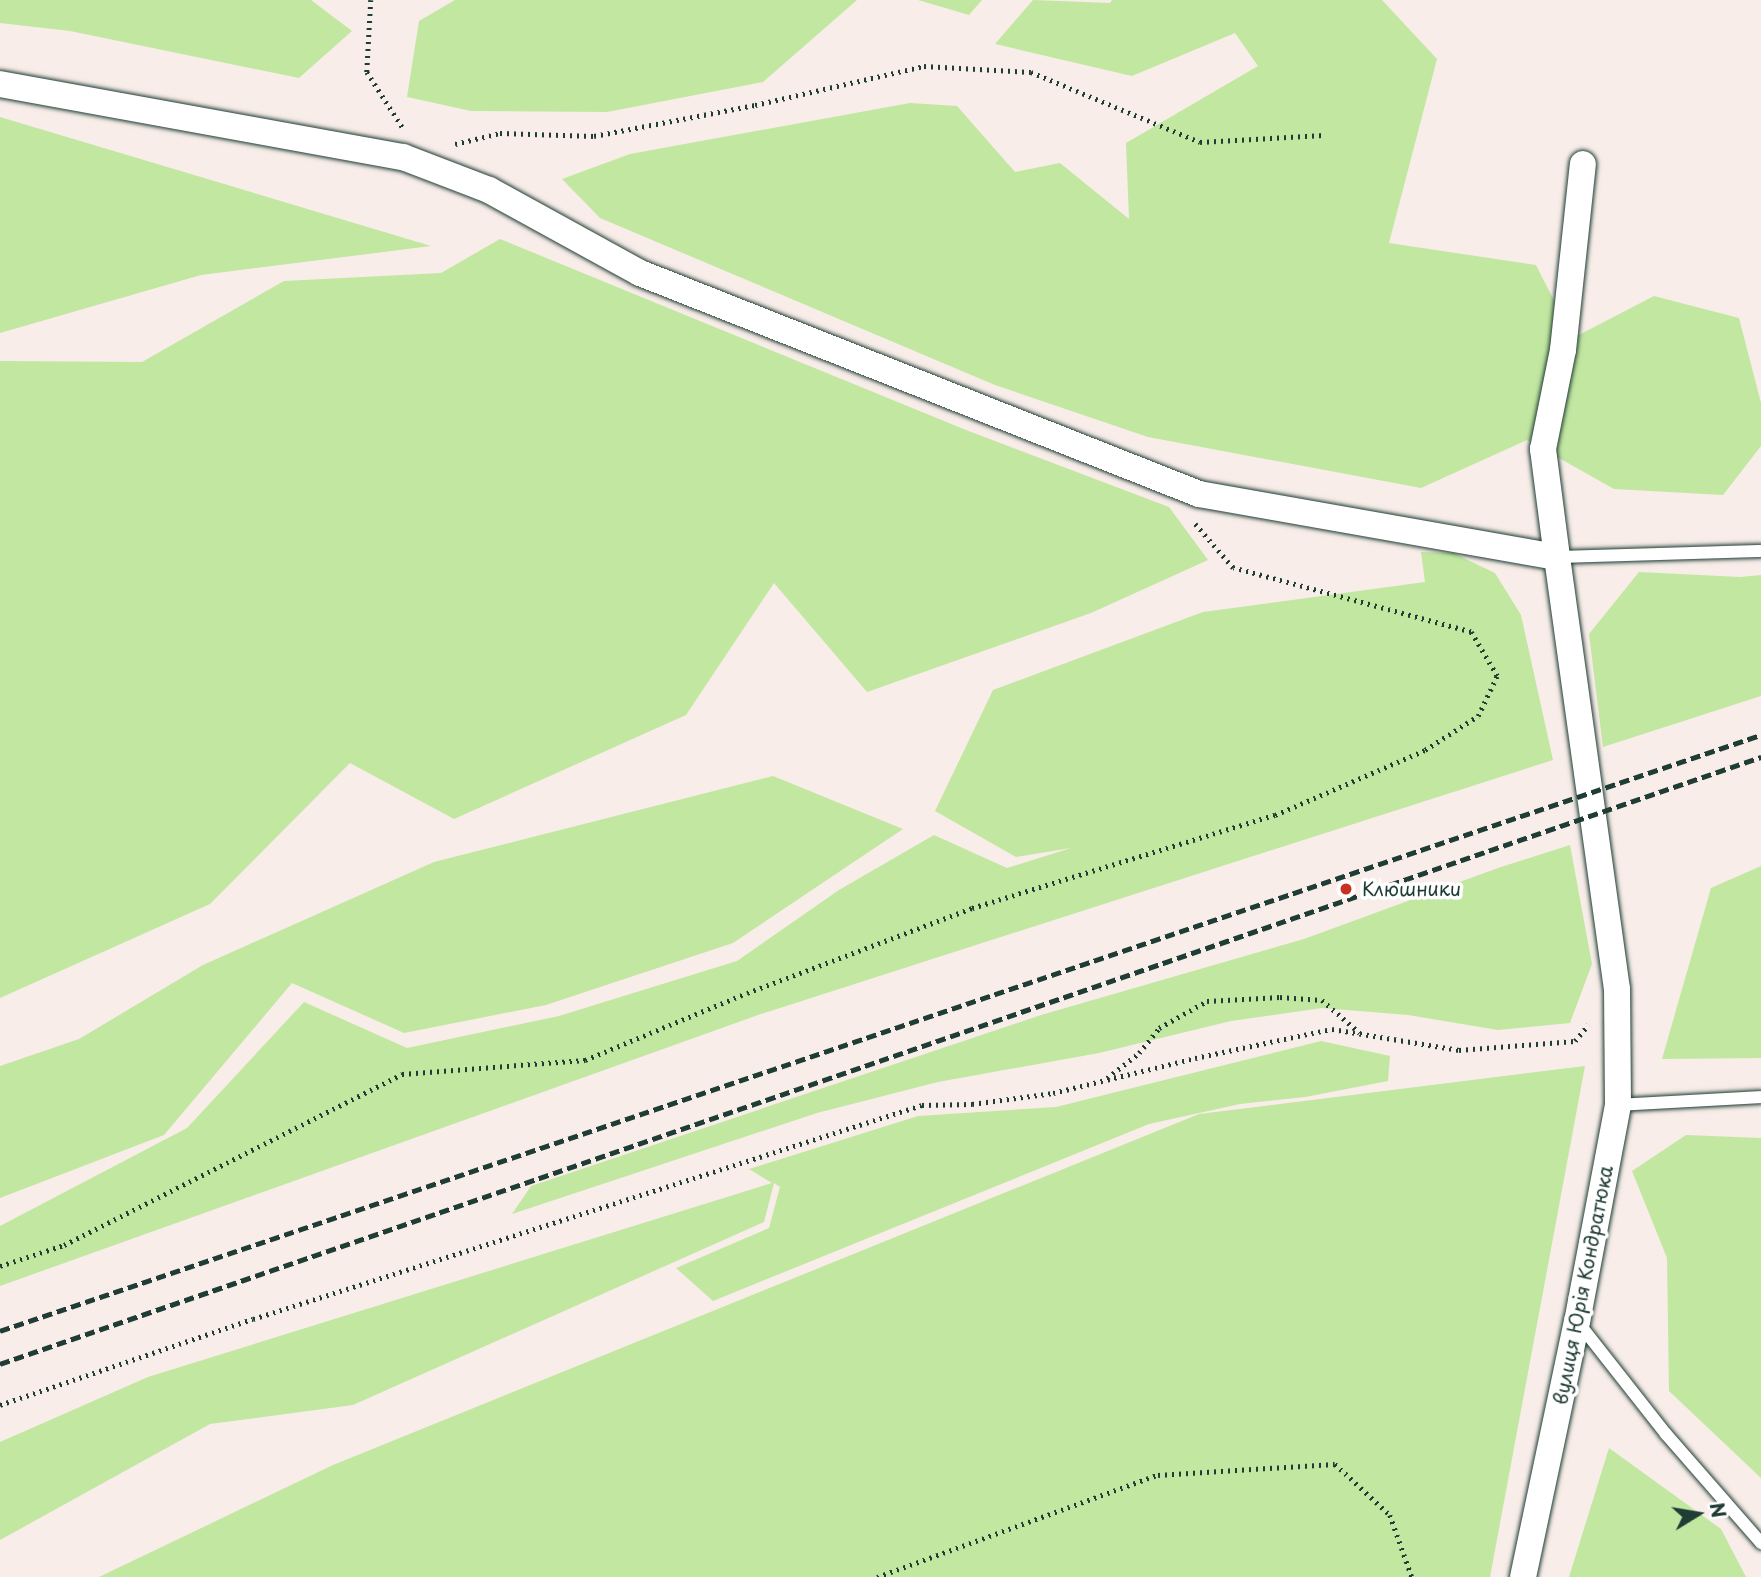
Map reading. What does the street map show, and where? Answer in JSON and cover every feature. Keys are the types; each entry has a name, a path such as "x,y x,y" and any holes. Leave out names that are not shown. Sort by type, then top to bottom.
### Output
{"street":[{"path":"0,84 403,157 489,190 640,273 1199,494 1557,557"},
{"name":"вулиця Юрія Кондратюка","path":"1523,1577 1577,1321 1618,1105 1617,989 1543,449 1563,350 1583,164"}],"lane":[{"path":"1557,557 1761,551"},
{"path":"1618,1105 1761,1097"},
{"path":"1577,1321 1666,1434 1761,1543"}],"path":[{"path":"371,0 367,72 403,125 403,157"},
{"path":"452,145 500,133 594,136 755,104 923,66 1031,72 1200,142 1324,135"},
{"path":"0,1266 64,1245 402,1074 585,1060 747,993 972,908 1275,815 1425,750 1478,716 1497,676 1471,632 1233,568 1189,517"},
{"path":"0,1405 253,1319 922,1105 972,1104 1053,1093 1332,1029 1459,1050 1575,1041 1617,989"},
{"path":"1104,1080 1139,1053 1159,1028 1207,1002 1280,997 1322,1000 1360,1033"},
{"path":"877,1577 1158,1475 1335,1464 1390,1515 1412,1577"}],"green space":[{"path":"0,0 311,0 352,31 299,78 70,31 0,23"},
{"path":"455,0 857,0 763,82 607,112 471,111 407,97 419,21"},
{"path":"918,0 982,0 969,15"},
{"path":"1033,0 1110,3 1112,0 1382,0 1437,59 1389,243 1536,265 1573,338 1654,296 1739,318 1761,403 1761,446 1723,495 1614,489 1527,440 1421,488 1148,437 995,385 600,218 562,179 630,154 910,103 957,106 1015,172 1060,163 1129,219 1126,143 1258,66 1235,33 1132,76 995,44"},
{"path":"0,117 431,246 201,275 0,333"},
{"path":"500,239 966,430 1169,507 1208,560 1091,613 867,692 774,583 686,715 454,819 350,763 210,904 0,998 0,361 142,362 284,281 441,273"},
{"path":"1421,552 1453,553 1495,573 1521,615 1553,760 761,1014 0,1286 0,1226 187,1128 304,1002 407,1048 559,1016 737,961 839,890 934,835 1007,868 1071,848 1016,857 935,811 993,690 1203,612 1425,582"},
{"path":"1639,572 1740,577 1761,575 1761,696 1603,747 1589,634"},
{"path":"773,776 903,829 733,943 546,1005 404,1033 292,983 164,1135 0,1198 0,1066 79,1039 203,965 434,862"},
{"path":"1570,845 1592,964 1570,1023 1498,1030 1408,1015 1322,1008 1231,1021 1099,1053 938,1082 817,1113 512,1214 531,1186 1041,1015 1304,939 1498,868"},
{"path":"1761,866 1761,1058 1662,1059 1711,888"},
{"path":"1321,1041 1390,1056 1388,1081 1305,1097 1240,1104 1149,1124 713,1301 676,1268 769,1228 780,1187 774,1183 764,1222 353,1405 210,1424 0,1540 0,1442 148,1377 772,1183 749,1169 918,1116 1056,1107"},
{"path":"1585,1066 1490,1577 99,1577 333,1465 1199,1114"},
{"path":"1686,1135 1761,1138 1761,1478 1669,1391 1667,1258 1632,1171"},
{"path":"1609,1448 1721,1529 1746,1577 1569,1577"}],"railway":[{"path":"0,1331 1761,735"},
{"path":"0,1364 1761,757"}],"place":[{"name":"Клюшники","path":"1346,889"}]}
